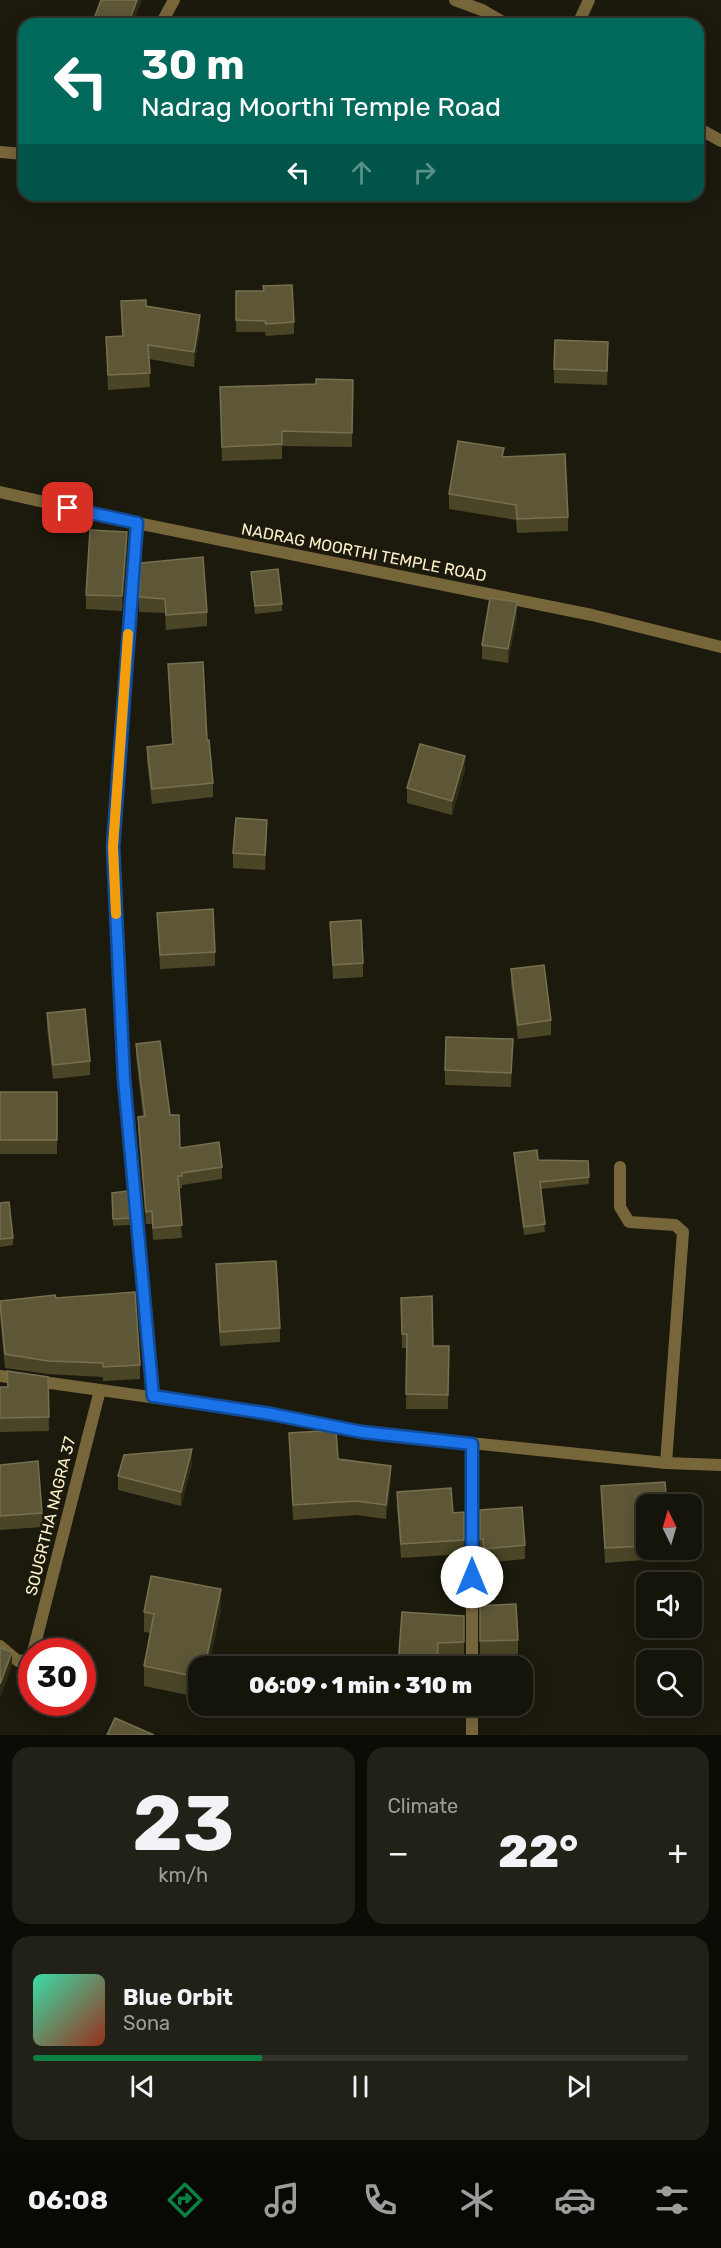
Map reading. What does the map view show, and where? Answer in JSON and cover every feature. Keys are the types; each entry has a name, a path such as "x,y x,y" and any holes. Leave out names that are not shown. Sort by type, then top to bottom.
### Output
{"street":[{"path":"164,18 174,0"},
{"path":"455,0 496,18"},
{"path":"581,18 589,0"},
{"path":"704,131 721,141"},
{"path":"0,152 18,154"},
{"name":"NADRAG MOORTHI TEMPLE ROAD","path":"0,492 137,523 592,615 721,647"},
{"path":"137,523 113,847 124,1079 153,1396"},
{"path":"620,1167 620,1207 629,1222 675,1225 682,1232 666,1463"},
{"path":"0,1376 271,1414 362,1432 666,1463 721,1465"},
{"name":"SOUGRTHA NAGRA 37","path":"36,1638 100,1390"},
{"path":"472,1444 472,1656"},
{"name":"SOUGRTHA NAGRA 37","path":"0,1646 18,1660"},
{"path":"472,1716 472,1735"}],"building":[{"path":"101,0 137,0 130,18 94,18"},
{"path":"292,285 294,322 266,324 265,321 236,320 236,291 264,291 263,286"},
{"path":"146,300 146,306 200,315 194,352 148,345 150,373 108,375 106,337 123,336 121,301"},
{"path":"555,340 608,342 607,371 554,369"},
{"path":"316,379 353,380 352,433 282,431 282,444 222,447 220,387 316,384"},
{"path":"458,441 504,448 502,457 565,454 568,517 517,519 516,505 449,494"},
{"path":"90,530 127,532 122,596 86,595"},
{"path":"203,557 207,612 166,615 165,599 139,597 141,563"},
{"path":"278,569 282,604 255,606 251,572"},
{"path":"490,598 517,602 508,649 482,645"},
{"path":"203,662 207,740 209,740 213,783 152,789 147,747 173,744 168,664"},
{"path":"420,744 465,756 452,801 407,788"},
{"path":"236,818 267,820 265,855 233,853"},
{"path":"213,909 215,952 160,955 157,913"},
{"path":"361,920 363,963 333,965 330,922"},
{"path":"544,965 551,1020 518,1025 511,969"},
{"path":"85,1009 90,1061 53,1065 47,1013"},
{"path":"446,1037 513,1039 511,1073 445,1070"},
{"path":"160,1041 170,1115 179,1115 180,1148 219,1142 222,1167 182,1173 182,1176 178,1176 182,1225 153,1228 152,1211 146,1212 138,1117 145,1116 136,1044"},
{"path":"0,1092 57,1092 57,1140 0,1140"},
{"path":"537,1150 538,1160 588,1161 589,1177 540,1182 545,1224 524,1227 514,1153"},
{"path":"127,1191 130,1218 113,1219 112,1193"},
{"path":"9,1202 13,1238 0,1239 0,1203"},
{"path":"276,1261 280,1328 220,1332 216,1264"},
{"path":"135,1292 140,1365 103,1367 103,1363 48,1361 5,1354 0,1301 55,1295 56,1298"},
{"path":"432,1296 433,1346 449,1346 448,1395 406,1394 407,1334 402,1334 401,1298"},
{"path":"7,1371 48,1377 49,1417 0,1418 0,1387 8,1387"},
{"path":"336,1430 338,1459 391,1466 386,1505 356,1501 293,1505 289,1433"},
{"path":"192,1449 181,1492 118,1476 124,1455"},
{"path":"38,1461 42,1513 0,1516 0,1465"},
{"path":"665,1482 666,1494 636,1494 636,1546 605,1548 601,1486"},
{"path":"451,1488 453,1513 464,1512 464,1540 401,1544 397,1492"},
{"path":"522,1507 525,1545 484,1549 483,1539 480,1539 480,1510"},
{"path":"151,1576 221,1589 207,1656 188,1656 188,1675 144,1666 154,1614 144,1612"},
{"path":"516,1604 518,1640 480,1641 480,1606"},
{"path":"402,1612 464,1616 464,1642 438,1643 437,1656 399,1656"},
{"path":"0,1648 12,1652 0,1684"},
{"path":"115,1718 154,1735 107,1735"}],"slow traffic":[{"path":"116,914 113,847 128,634"}],"route":[{"path":"68,508 137,523 113,847 124,1079 153,1396 271,1414 362,1432 472,1444 472,1577"}]}
